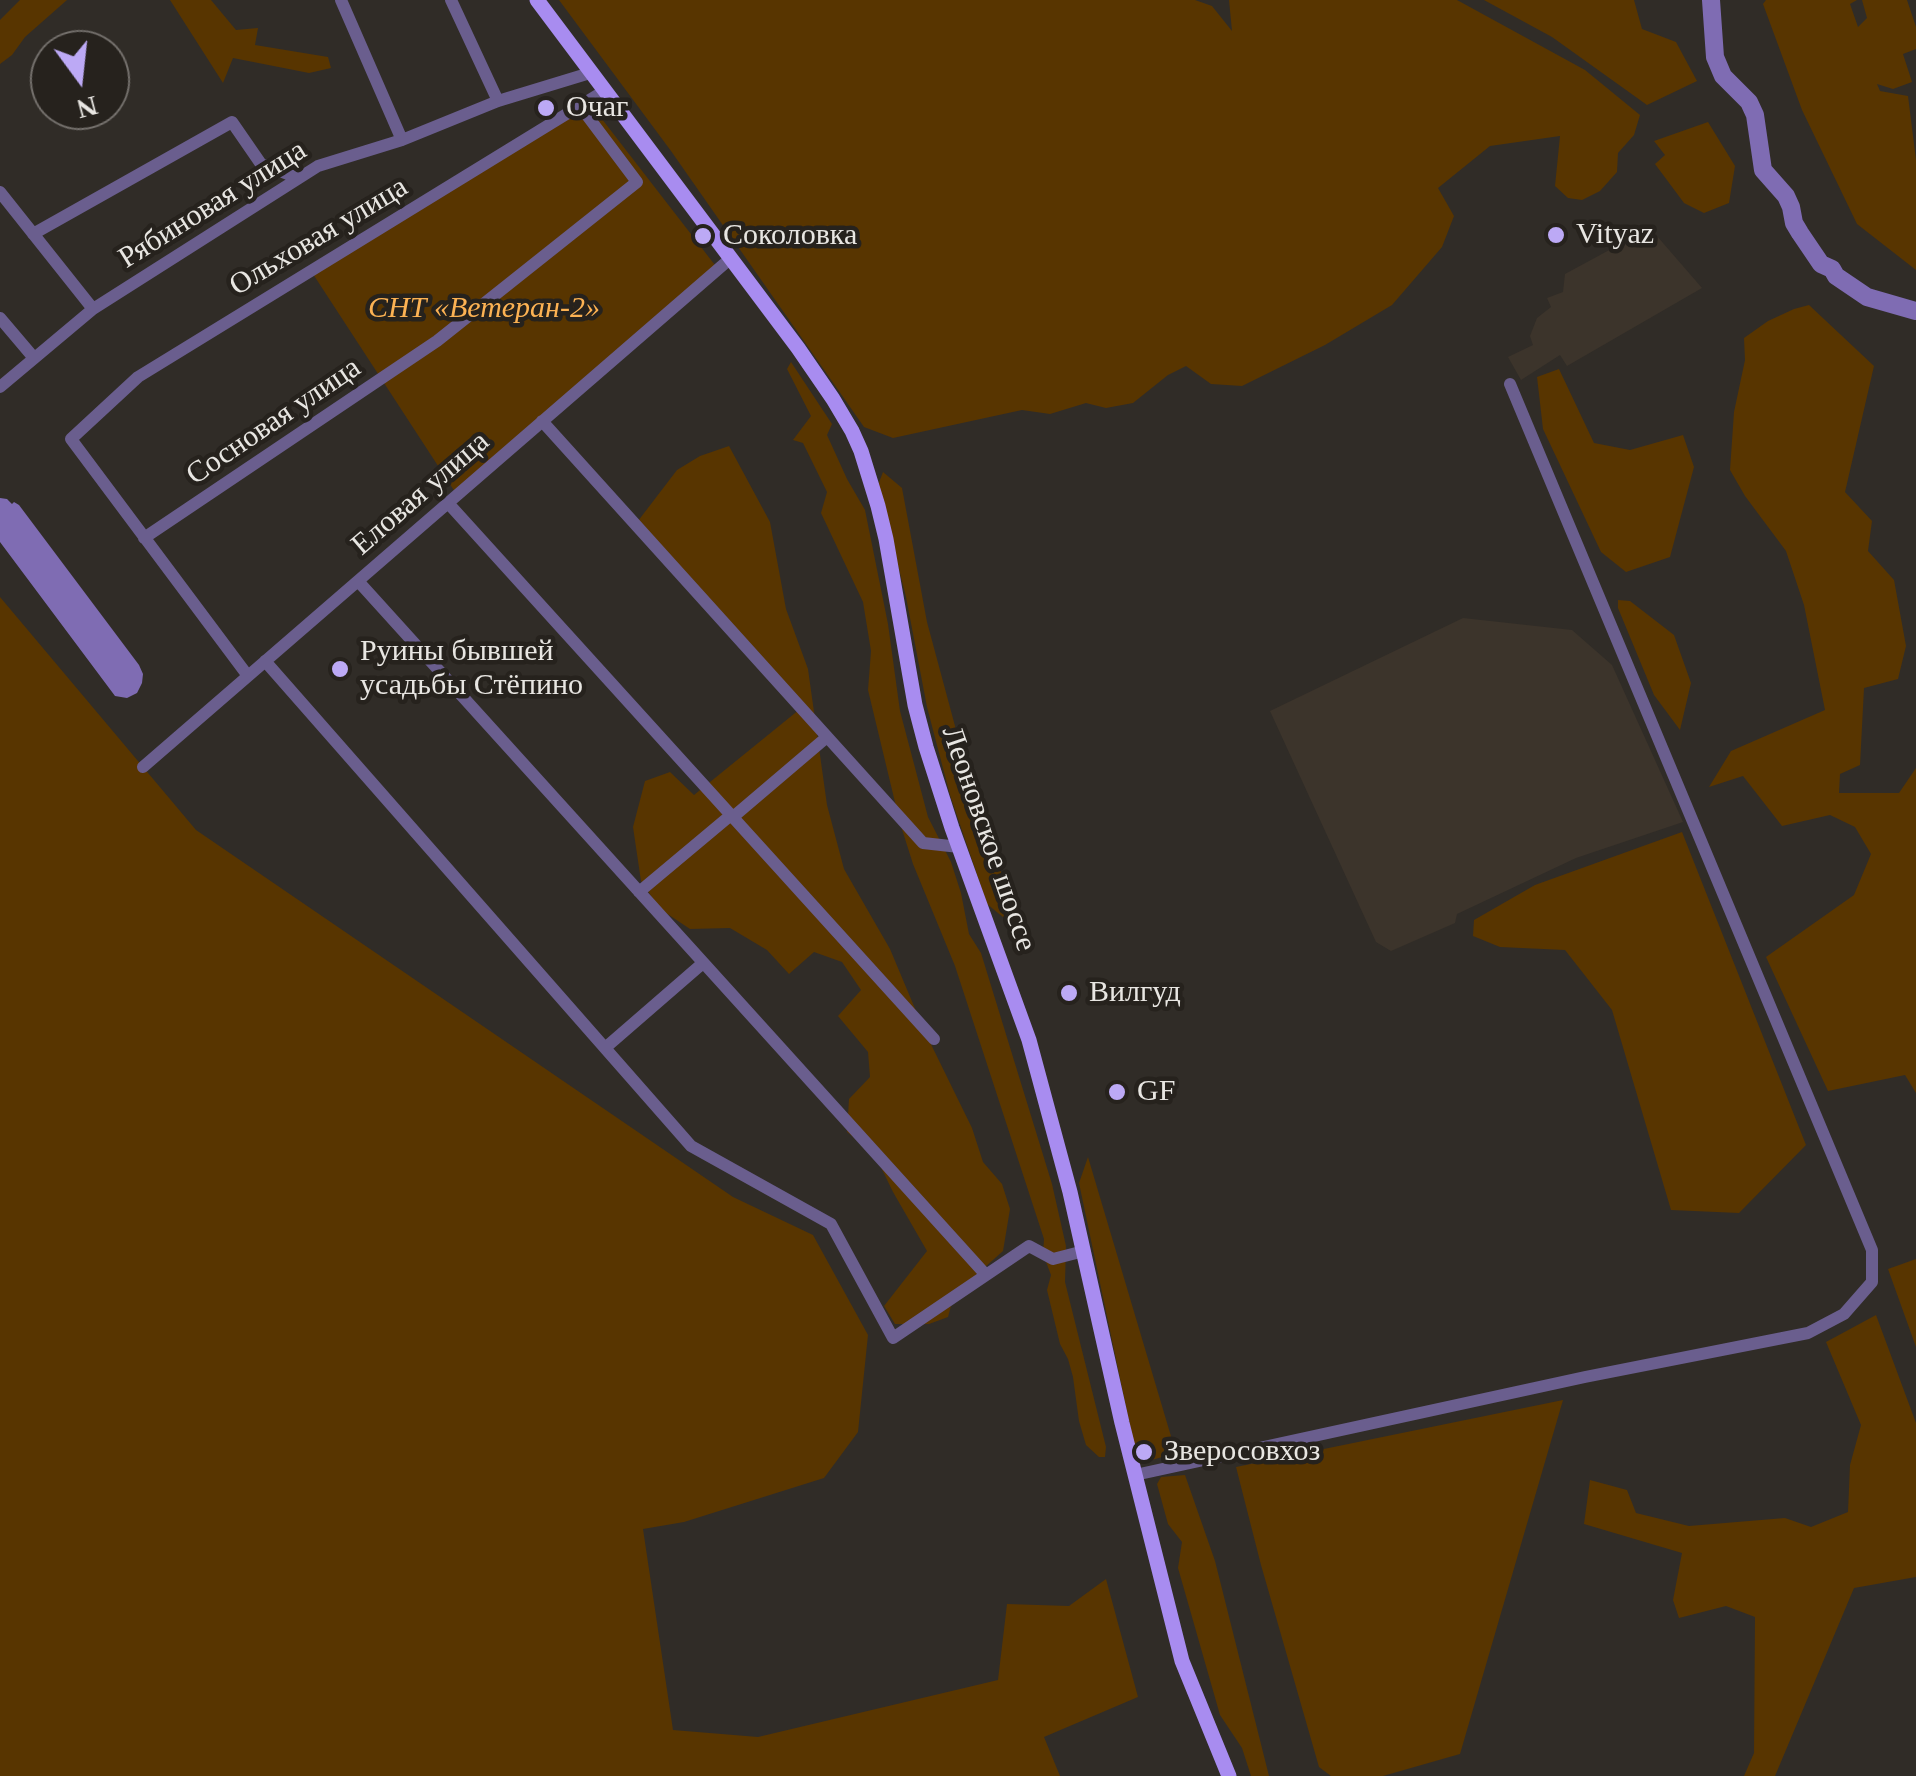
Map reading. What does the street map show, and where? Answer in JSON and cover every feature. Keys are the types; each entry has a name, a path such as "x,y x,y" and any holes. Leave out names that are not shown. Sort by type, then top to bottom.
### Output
{"main road":[{"name":"Леоновское шоссе","path":"537,0 833,399 861,451 886,539 914,705 959,847 1029,1040 1182,1661 1229,1776"}],"street":[{"path":"340,0 402,140"},
{"path":"451,0 498,100"},
{"name":"Рябиновая улица","path":"0,387 93,308 318,166 402,140 498,100 590,73"},
{"name":"Ольховая улица","path":"144,538 71,439 138,377 604,92"},
{"name":"Сосновая улица","path":"144,538 437,342 637,182 580,106"},
{"path":"33,234 232,122 261,164 298,178"},
{"path":"0,192 93,308"},
{"name":"Еловая улица","path":"144,767 731,258"},
{"path":"0,318 34,358"},
{"path":"1135,1475 1808,1333 1844,1314 1872,1282 1872,1250 1510,384"},
{"path":"542,421 923,843 959,847"},
{"path":"448,503 934,1039"},
{"path":"144,538 248,676"},
{"path":"358,581 986,1276"},
{"path":"266,661 691,1146 830,1224 893,1338 1030,1246 1052,1258 1084,1251"},
{"path":"639,892 827,737"},
{"path":"605,1048 703,964"}],"shaded area":[{"path":"1650,228 1702,288 1567,366 1560,355 1521,380 1508,357 1533,345 1530,336 1537,318 1551,307 1547,298 1563,292 1565,274"},
{"path":"0,498 19,505 139,665 143,674 137,693 127,698 115,696 0,542"},
{"path":"1463,618 1572,630 1612,665 1683,822 1576,858 1457,914 1455,923 1391,951 1376,942 1270,711"}],"green space":[{"path":"20,0 67,0 30,30 12,55 0,64 0,20"},
{"path":"170,0 211,0 236,30 258,28 255,45 328,57 331,68 309,73 233,58 223,83"},
{"path":"559,0 1195,0 1212,6 1232,31 1229,0 1457,0 1585,70 1640,115 1634,135 1618,153 1617,172 1600,191 1582,200 1568,198 1555,186 1560,136 1490,146 1438,188 1454,216 1442,247 1392,305 1325,345 1242,386 1211,384 1186,366 1133,403 1106,408 1086,403 1050,414 1022,410 893,438 864,427 671,151"},
{"path":"1484,0 1634,0 1642,29 1676,42 1697,81 1647,105 1552,37"},
{"path":"1766,0 1857,0 1850,4 1858,27 1867,18 1862,0 1907,0 1916,27 1916,49 1903,54 1912,82 1893,89 1877,84 1880,91 1908,96 1916,160 1916,270 1857,224 1802,110 1763,4"},
{"name":"СНТ «Ветеран-2»","path":"588,101 718,269 457,495 311,271"},
{"path":"1708,122 1735,166 1729,203 1704,213 1684,203 1655,164 1665,155 1654,141"},
{"path":"1809,305 1874,366 1845,492 1872,521 1868,551 1894,580 1906,646 1898,679 1864,688 1860,765 1840,774 1839,793 1899,793 1916,768 1916,1093 1905,1075 1828,1091 1766,957 1854,895 1871,854 1855,827 1830,815 1782,826 1743,776 1709,787 1731,751 1825,710 1804,605 1786,551 1730,470 1734,412 1745,360 1744,338 1768,321"},
{"path":"791,362 832,424 827,435 865,510 888,624 900,711 928,817 951,862 969,934 981,953 1052,1184 1066,1246 1065,1282 1106,1447 1105,1457 1099,1457 1086,1445 1073,1377 1060,1344 1047,1290 1051,1275 1043,1254 1044,1239 955,966 900,823 868,690 871,651 863,602 821,513 827,492 803,443 793,440 811,416 787,369"},
{"path":"1559,369 1594,443 1630,450 1683,435 1694,467 1670,557 1626,572 1601,552 1543,429 1537,377"},
{"path":"729,446 770,522 786,609 808,669 827,805 844,869 890,949 972,1128 983,1162 1002,1184 1010,1209 1003,1251 954,1295 948,1317 929,1324 895,1324 884,1306 927,1251 874,1153 847,1132 849,1099 870,1077 868,1052 838,1016 861,990 842,962 814,952 789,974 767,950 730,928 690,929 660,909 641,881 633,827 645,781 670,772 694,795 800,709 638,521 677,470 700,456"},
{"path":"883,472 902,488 927,622 979,815 1016,920 1009,922 987,904 950,795 878,485"},
{"path":"0,597 196,830 733,1197 813,1235 868,1335 858,1432 824,1478 684,1522 643,1529 673,1730 758,1737 998,1680 1007,1604 1069,1606 1106,1579 1138,1697 1044,1737 1060,1776 0,1776"},
{"path":"1618,600 1630,601 1674,635 1691,683 1680,730 1654,695"},
{"path":"1682,832 1806,1145 1739,1213 1671,1210 1612,1010 1565,950 1500,947 1473,936 1474,920 1535,885"},
{"path":"1088,1157 1176,1453 1138,1464 1079,1183"},
{"path":"1916,1259 1916,1347 1888,1269"},
{"path":"1876,1315 1916,1423 1916,1577 1854,1588 1775,1776 1744,1776 1754,1753 1755,1617 1726,1606 1679,1618 1673,1600 1682,1553 1584,1524 1590,1480 1627,1490 1636,1513 1689,1526 1785,1518 1811,1527 1848,1512 1850,1465 1861,1425 1826,1342"},
{"path":"1563,1400 1460,1754 1383,1776 1331,1776 1319,1767 1236,1467"},
{"path":"1185,1475 1215,1561 1269,1776 1251,1776 1242,1748 1220,1715 1178,1568 1182,1542 1168,1524 1157,1484 1161,1477"}],"waterway":[{"path":"1711,0 1715,57 1723,76 1749,102 1755,115 1763,170 1786,196 1800,233 1821,264 1867,297 1916,311"}],"place":[{"name":"Очаг","path":"546,108"},
{"name":"Vityaz","path":"1556,235"},
{"name":"Соколовка","path":"703,236"},
{"name":"Руины бывшей усадьбы Стёпино","path":"340,669"},
{"name":"Вилгуд","path":"1069,993"},
{"name":"GF","path":"1117,1092"},
{"name":"Зверосовхоз","path":"1144,1452"}]}
